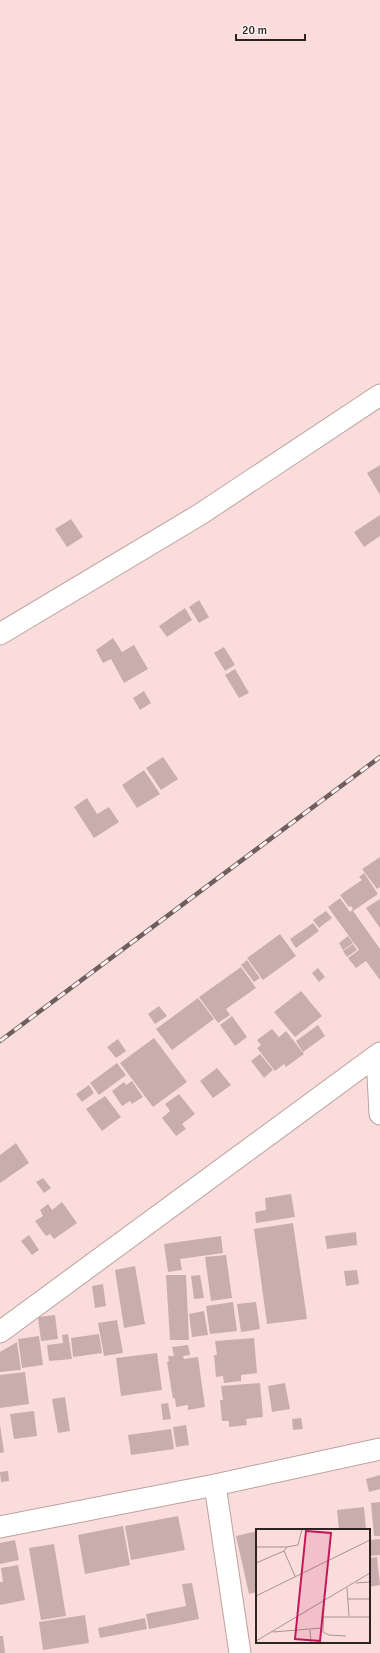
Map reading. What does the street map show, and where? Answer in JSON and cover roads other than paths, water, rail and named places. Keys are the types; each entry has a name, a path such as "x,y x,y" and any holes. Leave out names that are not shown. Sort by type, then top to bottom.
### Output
{"street":[{"path":"0,634 199,515 380,395"},
{"path":"378,1055 380,1114"},
{"path":"0,1332 378,1055"},
{"path":"0,1527 215,1485 380,1449"},
{"path":"215,1485 240,1653"}],"railway":[{"path":"0,1041 380,757"}]}
